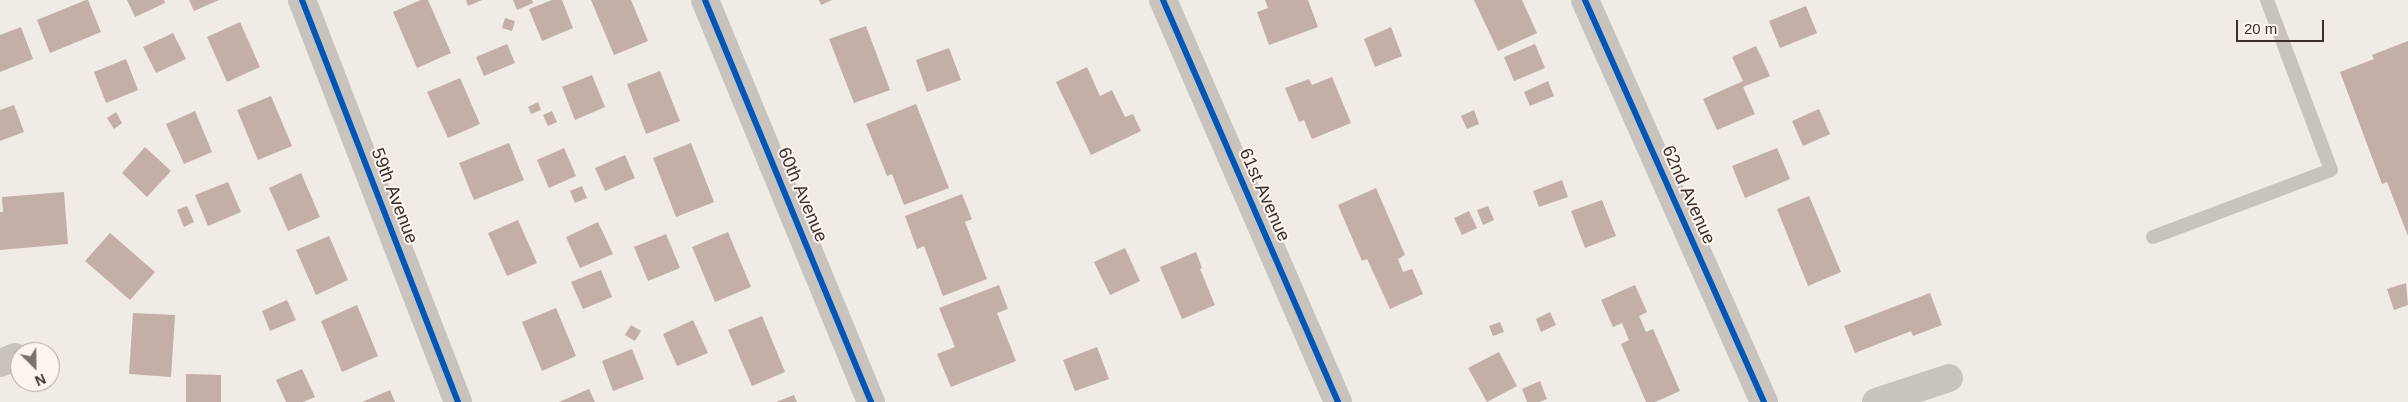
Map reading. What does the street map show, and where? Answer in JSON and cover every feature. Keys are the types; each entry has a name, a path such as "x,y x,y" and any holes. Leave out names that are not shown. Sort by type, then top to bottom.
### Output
{"street":[{"name":"59th Avenue","path":"302,0 458,402"},
{"name":"60th Avenue","path":"705,0 871,402"},
{"name":"61st Avenue","path":"1163,0 1338,402"},
{"name":"62nd Avenue","path":"1585,0 1764,402"},
{"path":"1876,402 1948,378"}],"lane":[{"path":"2153,237 2331,170 2267,0"}],"building":[{"path":"88,0 101,32 50,53 37,20"},
{"path":"127,0 164,0 165,3 135,17"},
{"path":"189,0 219,0 194,11"},
{"path":"421,0 428,0 451,53 417,68 393,12"},
{"path":"466,0 482,0 468,6"},
{"path":"513,0 532,0 533,3 517,10"},
{"path":"552,0 562,0 573,28 542,41 529,9"},
{"path":"591,0 631,0 648,41 614,55"},
{"path":"819,0 832,0 821,5"},
{"path":"1265,0 1308,0 1318,27 1269,45 1257,12 1268,8"},
{"path":"1474,0 1522,0 1537,33 1498,51"},
{"path":"1806,6 1817,33 1780,48 1769,21"},
{"path":"505,18 515,21 512,31 502,28"},
{"path":"240,22 260,67 227,82 207,37"},
{"path":"866,26 890,90 854,103 829,39"},
{"path":"21,27 33,59 0,72 0,35"},
{"path":"1391,27 1402,56 1375,67 1364,39"},
{"path":"173,33 186,59 156,73 143,47"},
{"path":"2408,41 2408,236 2387,182 2382,184 2340,72 2374,59 2372,55"},
{"path":"507,44 515,63 484,76 476,57"},
{"path":"1535,44 1545,68 1514,81 1504,57"},
{"path":"1756,46 1770,76 1743,87 1755,114 1717,130 1703,99 1743,81 1732,57"},
{"path":"949,48 961,80 927,92 916,60"},
{"path":"126,59 138,90 106,103 94,72"},
{"path":"1087,67 1100,96 1112,90 1125,117 1133,114 1141,131 1091,155 1056,82"},
{"path":"660,71 680,121 646,134 627,84"},
{"path":"592,75 605,107 575,120 562,87"},
{"path":"1332,77 1351,123 1312,139 1304,120 1299,122 1285,88 1309,79 1312,85"},
{"path":"460,78 480,124 448,138 427,92"},
{"path":"1548,81 1554,96 1530,106 1524,92"},
{"path":"271,96 292,146 258,160 237,110"},
{"path":"538,102 541,110 531,114 528,107"},
{"path":"916,104 949,188 904,205 892,174 887,176 866,124"},
{"path":"14,105 24,132 0,141 0,110"},
{"path":"1819,109 1830,134 1803,146 1792,121"},
{"path":"1474,110 1479,124 1467,129 1461,116"},
{"path":"195,111 212,152 184,164 166,124"},
{"path":"552,111 557,122 548,126 543,115"},
{"path":"116,112 122,123 114,129 107,118"},
{"path":"509,143 524,180 474,200 459,163"},
{"path":"691,143 714,202 676,217 653,158"},
{"path":"145,147 171,171 147,197 122,173"},
{"path":"564,148 576,176 549,188 537,160"},
{"path":"1777,148 1790,179 1745,198 1732,166"},
{"path":"625,155 635,178 605,191 595,168"},
{"path":"301,173 320,217 288,231 269,188"},
{"path":"1562,180 1568,197 1539,207 1533,191"},
{"path":"228,182 241,212 208,226 195,195"},
{"path":"582,186 587,198 575,203 570,191"},
{"path":"1376,188 1405,255 1398,259 1403,272 1412,269 1423,294 1390,309 1367,259 1362,261 1338,205"},
{"path":"64,192 68,244 0,250 0,212 3,212 2,197"},
{"path":"962,194 972,219 965,222 987,279 943,296 924,246 917,249 905,216"},
{"path":"1809,196 1841,272 1808,286 1777,209"},
{"path":"1602,200 1616,236 1585,248 1571,211"},
{"path":"187,206 194,222 184,227 177,210"},
{"path":"1488,206 1494,220 1483,225 1477,210"},
{"path":"1469,211 1477,228 1462,235 1454,218"},
{"path":"518,220 537,263 507,276 488,233"},
{"path":"598,222 613,254 580,268 566,237"},
{"path":"728,232 751,287 715,302 692,247"},
{"path":"110,233 155,272 130,300 85,261"},
{"path":"666,234 680,268 648,281 634,247"},
{"path":"329,236 348,280 316,295 296,250"},
{"path":"1125,248 1140,281 1110,295 1094,262"},
{"path":"1196,252 1202,268 1200,269 1215,305 1182,319 1160,267"},
{"path":"601,270 612,297 583,309 571,282"},
{"path":"2406,283 2408,305 2394,310 2387,289"},
{"path":"999,285 1008,309 997,313 1016,361 951,387 937,354 955,347 939,308"},
{"path":"1635,285 1647,312 1639,316 1646,332 1653,329 1680,391 1655,402 1646,402 1621,344 1629,340 1622,323 1613,327 1601,300"},
{"path":"1930,293 1942,325 1913,336 1911,331 1855,353 1844,326"},
{"path":"287,300 296,320 270,331 262,311"},
{"path":"357,305 378,356 342,372 321,321"},
{"path":"556,308 576,356 542,371 522,322"},
{"path":"1550,312 1556,325 1541,332 1536,319"},
{"path":"133,313 175,315 171,377 129,374"},
{"path":"762,316 785,372 752,386 728,330"},
{"path":"693,320 708,353 677,366 663,334"},
{"path":"1500,322 1504,332 1493,336 1489,326"},
{"path":"631,325 641,331 635,341 625,335"},
{"path":"1097,347 1109,379 1075,391 1063,360"},
{"path":"632,349 644,379 613,391 602,361"},
{"path":"1499,352 1517,386 1487,402 1468,368"},
{"path":"302,369 315,397 303,402 286,402 276,380"},
{"path":"186,374 221,375 221,402 186,402"},
{"path":"1540,381 1547,399 1539,402 1527,402 1522,389"},
{"path":"589,389 595,402 559,402"},
{"path":"390,390 395,402 362,402"},
{"path":"794,395 797,402 776,402"}],"cycle path":[{"path":"302,0 458,402"},
{"path":"705,0 871,402"},
{"path":"1163,0 1338,402"},
{"path":"1585,0 1764,402"}]}
